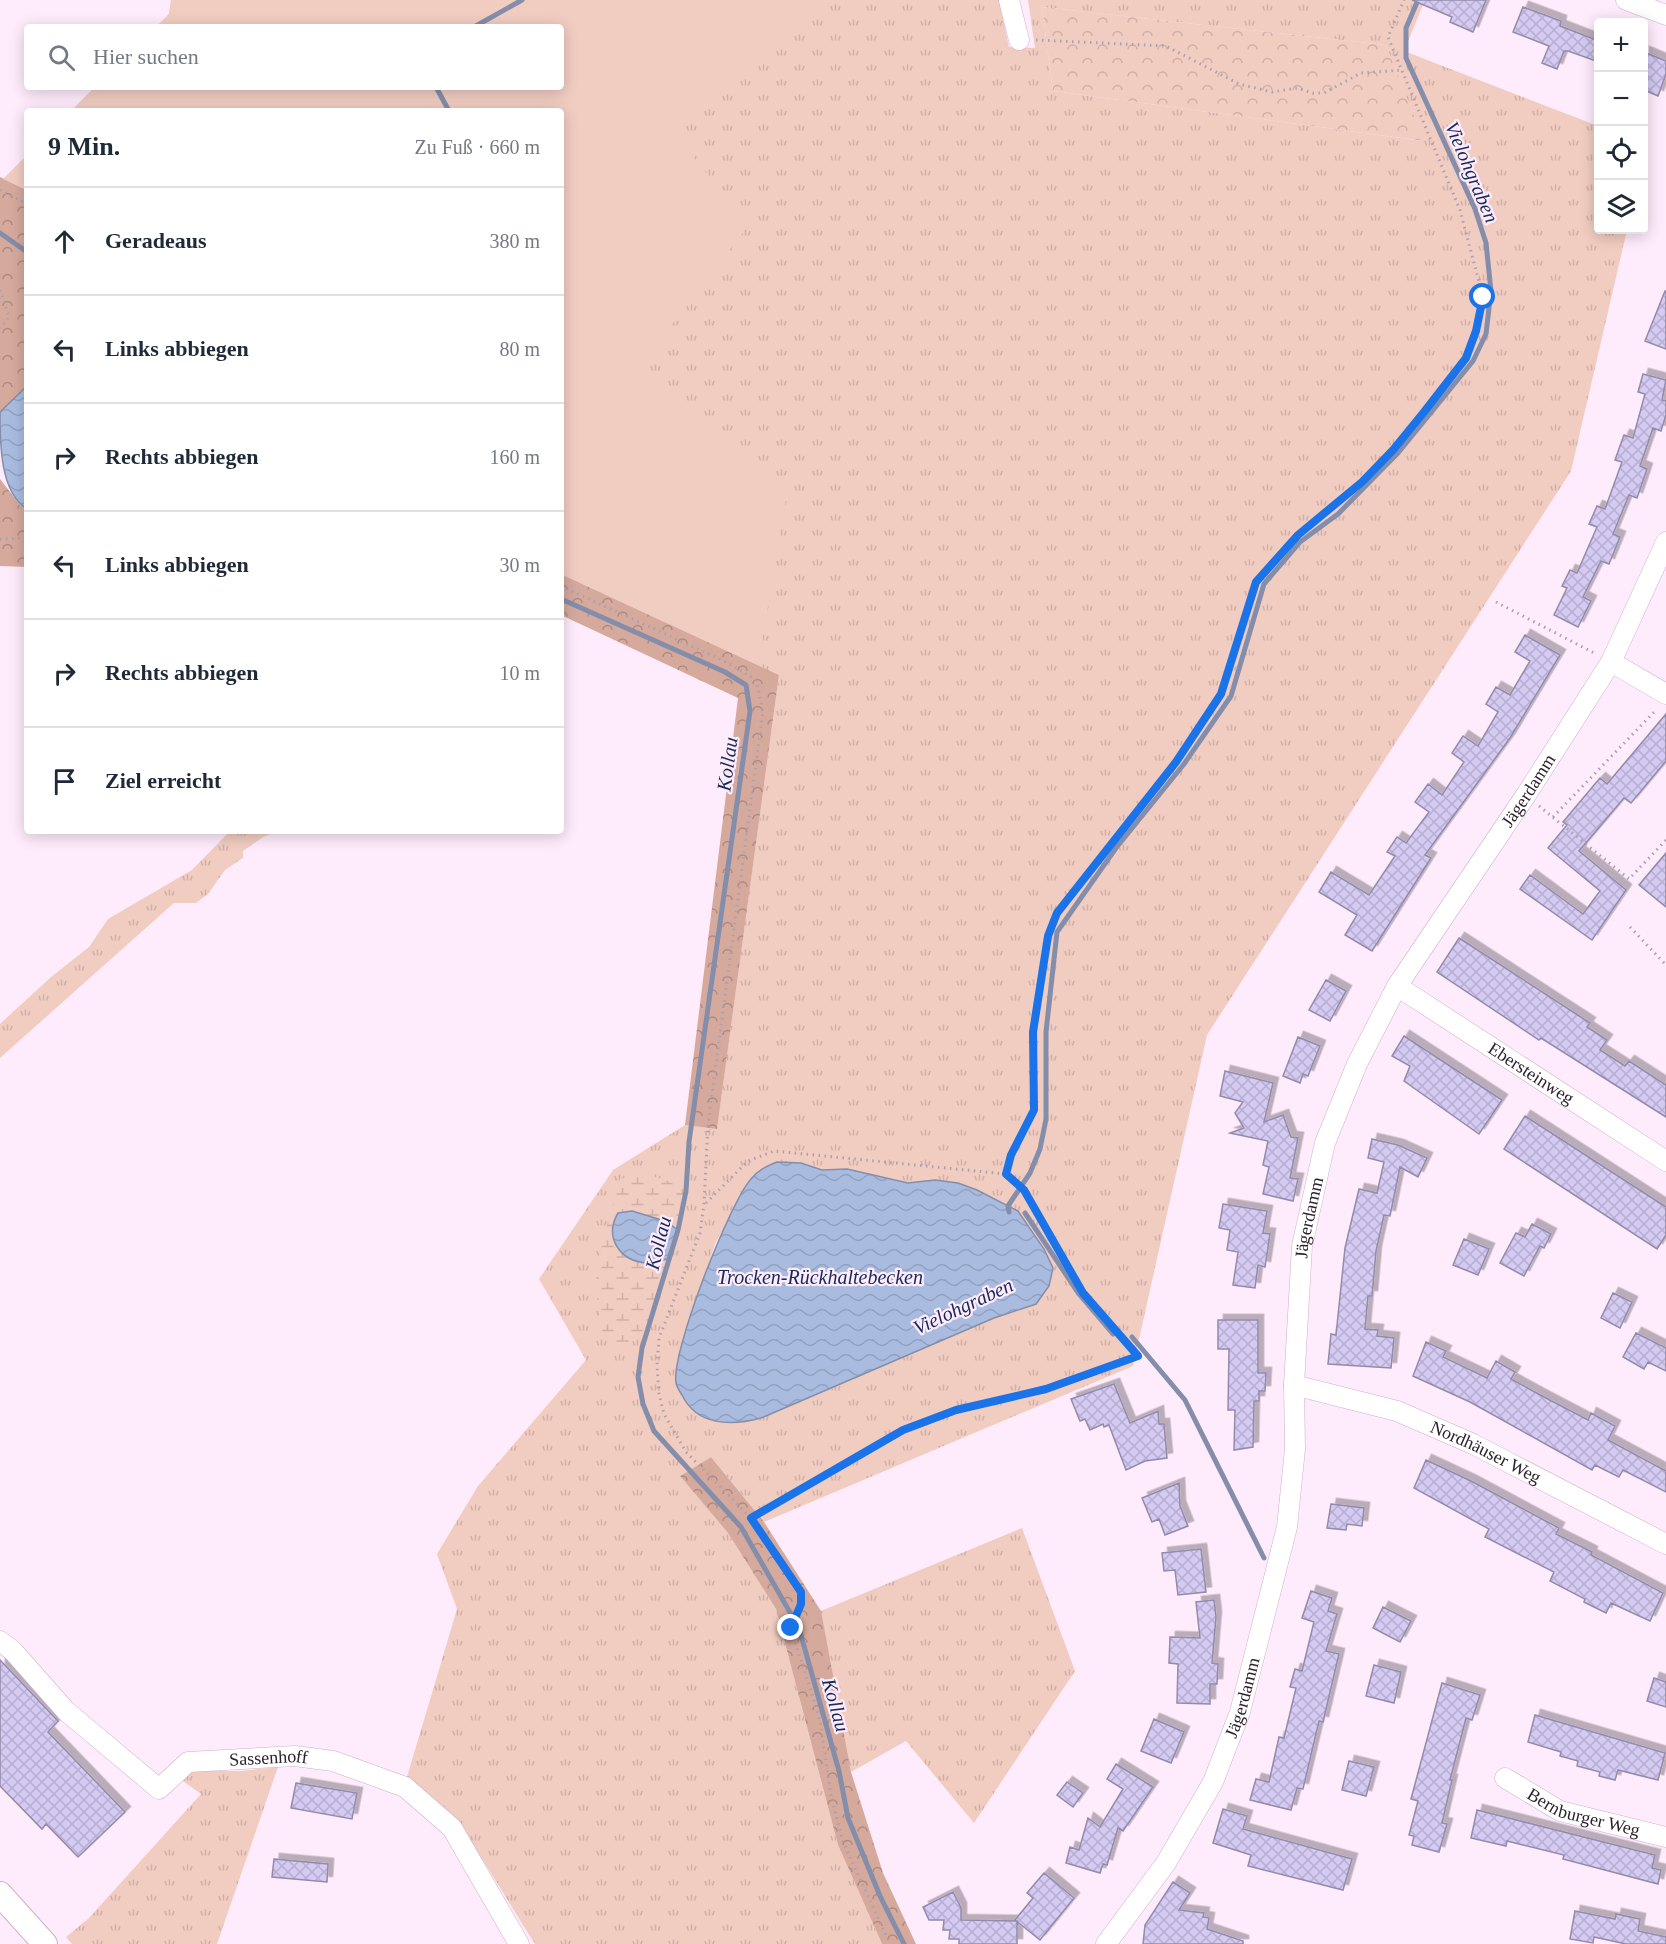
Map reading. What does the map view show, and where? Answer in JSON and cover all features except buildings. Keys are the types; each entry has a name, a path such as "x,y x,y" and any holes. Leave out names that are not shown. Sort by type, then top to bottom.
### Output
{"main road":[{"path":"0,1894 45,1944"}],"street":[{"path":"1009,0 1019,40"},
{"path":"1626,0 1666,15"},
{"name":"Jägerdamm","path":"1106,1944 1166,1863 1213,1782 1240,1712 1287,1527 1295,1449 1294,1385 1302,1246 1325,1143 1357,1064 1397,986 1526,795 1611,662 1666,543"},
{"path":"1611,662 1662,701"},
{"name":"Ebersteinweg","path":"1397,986 1666,1161"},
{"name":"Nordhäuser Weg","path":"1294,1385 1397,1411 1473,1444 1666,1544"},
{"name":"Sassenhoff","path":"0,1641 13,1651 66,1711 159,1789 188,1762 296,1756 333,1761 405,1787 452,1828 519,1944"},
{"name":"Bernburger Weg","path":"1505,1778 1560,1811 1666,1837"}],"path":[{"path":"1006,1174 1011,1155 1034,1110 1033,1032 1048,936 1057,913 1176,762 1221,694 1256,582 1298,535 1362,482 1393,450 1466,358 1476,331 1483,297 1460,210 1388,38 1404,0"},
{"path":"1019,40 1166,46 1239,84 1272,92 1297,88 1313,93 1324,93 1361,73 1403,70"},
{"path":"0,190 24,202"},
{"path":"0,290 9,317 0,328"},
{"path":"0,539 24,538"},
{"path":"564,587 728,663 756,680 763,711 708,1124 704,1204 700,1233 658,1338 658,1394 664,1414 686,1452 751,1518 801,1592 801,1604 793,1625 792,1635 820,1720 831,1795 843,1842 890,1944"},
{"path":"1497,602 1611,662"},
{"path":"1553,817 1662,701"},
{"path":"1526,795 1629,879 1666,840"},
{"path":"1630,927 1666,965"},
{"path":"704,1204 747,1161 774,1151 1006,1174 1024,1190 1083,1293 1138,1356 1046,1389 956,1410 903,1430 751,1518"}],"green space":[{"path":"171,0 999,0 1009,47 1035,48 1028,0 1425,0 1404,51 1594,124 1594,234 1626,234 1571,471 1207,1035 1133,1366 764,1522 711,1457 680,1476 728,1533 776,1609 838,1845 882,1944 535,1944 463,1832 428,1793 407,1777 457,1609 437,1554 478,1486 586,1360 539,1279 613,1170 685,1125 717,1128 779,675 564,575 564,108 74,108 92,90 564,90 564,24 159,24 169,14","holes":["1042,7 1386,45 1423,141 1053,91","801,1163 822,1170 847,1169 908,1183 935,1180 994,1198 1018,1212 1036,1304 994,1318 761,1418 731,1423 714,1420 697,1412 688,1406 681,1352 715,1244 750,1180"]},
{"path":"171,0 825,0 667,125 749,225 638,368 786,500 758,665 564,575 564,108 74,108 92,90 564,90 564,24 159,24 169,14"},
{"path":"1042,7 1386,45 1424,141 1053,91"},
{"path":"24,158 24,189 3,179"},
{"path":"0,177 24,189 24,389 0,412"},
{"path":"0,479 24,507 24,567 0,566"},
{"path":"564,575 779,675 717,1129 685,1125 738,698 564,616"},
{"path":"227,834 270,834 243,851 243,858 225,870 208,894 196,903 174,903 0,1058 0,1024 51,977 89,947 108,919 192,870"},
{"path":"643,1174 666,1180 686,1191 678,1230 665,1221 649,1263 670,1258 650,1318 638,1339 618,1348 602,1331 595,1287 601,1247 620,1179"},
{"path":"711,1457 764,1522 821,1611 851,1772 883,1873 916,1944 882,1944 838,1845 776,1609 728,1533 680,1476"},
{"path":"1022,1528 1075,1671 974,1823 906,1741 851,1772 816,1613"},
{"path":"278,1767 217,1944 72,1944 66,1937 89,1918 201,1794 169,1771 241,1771"}],"water":[{"path":"24,389 24,506 11,491 3,466 0,412"},
{"name":"Trocken-Rückhaltebecken","path":"777,1162 801,1163 822,1170 847,1169 908,1183 935,1180 958,1183 977,1190 1018,1211 1044,1249 1053,1268 1049,1286 1036,1304 994,1318 761,1418 727,1422 706,1418 696,1413 688,1405 676,1385 677,1366 683,1342 703,1279 741,1194 757,1173"},
{"path":"632,1211 665,1221 678,1230 670,1258 647,1263 629,1258 622,1253 614,1239 614,1222 618,1213"}],"waterway":[{"path":"479,24 522,0"},
{"name":"Vielohgraben","path":"1009,1212 1008,1206 1030,1173 1040,1149 1046,1119 1046,1032 1057,932 1116,848 1184,764 1231,696 1264,584 1300,542 1338,514 1398,453 1473,361 1486,334 1491,291 1486,243 1475,209 1406,58 1406,28 1418,0"},
{"path":"438,90 447,108"},
{"name":"Kollau","path":"0,233 24,250"},
{"name":"Kollau","path":"564,600 725,672 746,685 750,711 689,1142 686,1191 678,1230 642,1348 638,1377 643,1404 654,1431 741,1527 799,1628 839,1771 848,1818 880,1896 904,1944"},
{"path":"1025,1213 1079,1294 1113,1334"},
{"path":"1132,1337 1185,1400 1264,1558"}],"route":[{"path":"791,1628 800,1610 801,1592 751,1518 903,1430 956,1410 1046,1389 1138,1356 1083,1293 1024,1190 1006,1174 1011,1155 1034,1110 1033,1032 1048,936 1057,913 1176,762 1221,694 1256,582 1298,535 1362,482 1393,450 1424,412 1466,358 1476,331 1483,297"}]}
